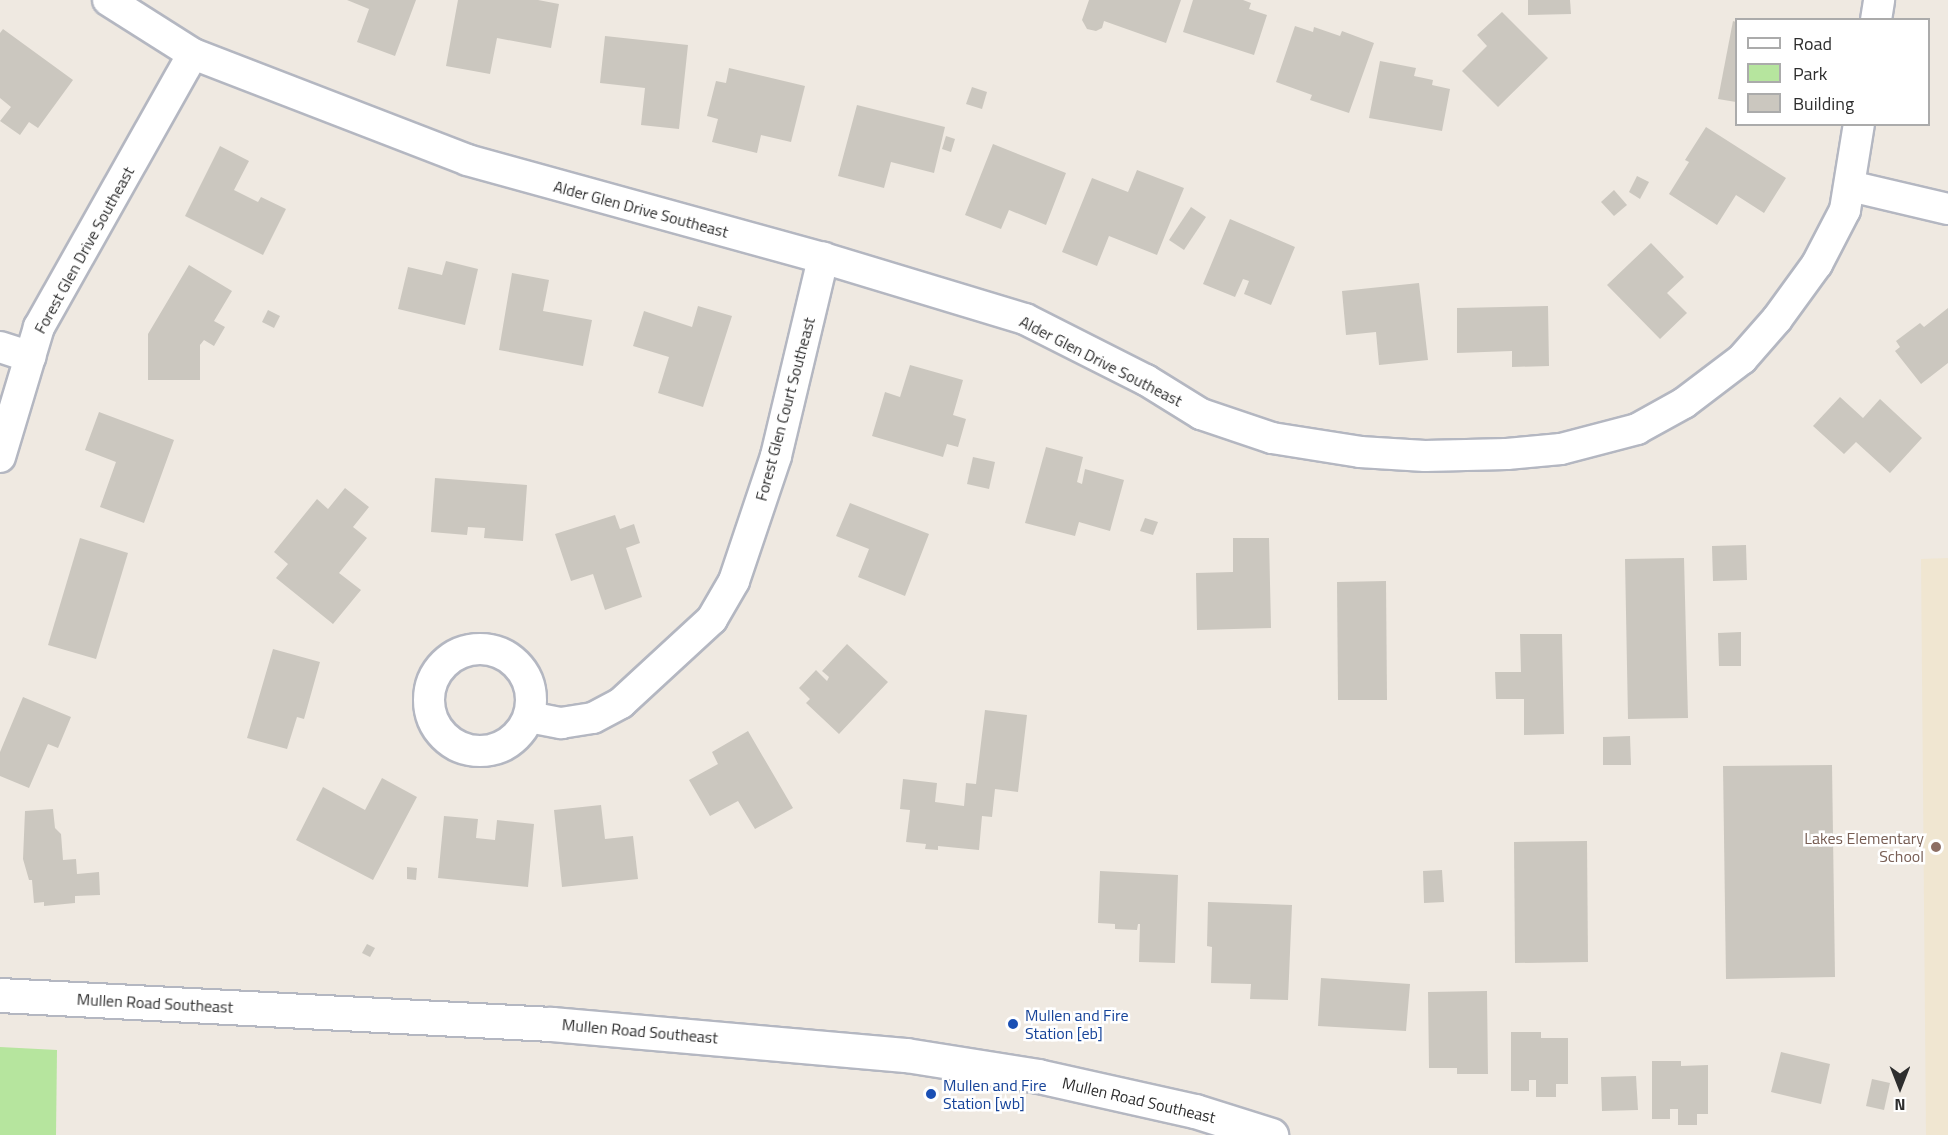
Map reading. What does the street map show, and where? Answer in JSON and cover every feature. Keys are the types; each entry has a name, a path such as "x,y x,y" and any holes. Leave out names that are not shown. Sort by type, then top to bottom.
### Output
{"street":[{"name":"Alder Glen Drive Southeast","path":"108,0 193,54 466,160 823,258 1025,320 1146,380 1201,414 1272,438 1360,452 1425,456 1507,454 1561,449 1637,429 1684,403 1742,359 1777,320 1817,264 1845,210 1859,126"},
{"path":"1876,18 1879,0"},
{"name":"Forest Glen Drive Southeast","path":"0,457 39,327 193,54"},
{"path":"1850,186 1948,209"},
{"name":"Forest Glen Court Southeast","path":"529,717 561,723 593,718 621,703 712,619 734,581 776,456 823,258"},
{"path":"0,347 30,357"},
{"name":"Mullen Road Southeast","path":"0,995 551,1024 906,1055 1038,1076 1195,1111 1271,1135"}],"shaded area":[{"name":"Lakes Elementary School","path":"1948,558 1948,1135 1926,1135 1921,559"}],"green space":[{"path":"0,1047 57,1050 56,1135 0,1135"}],"building":[{"path":"347,0 416,0 395,56 357,42 369,9"},
{"path":"458,0 538,0 559,4 551,48 497,38 490,74 446,66"},
{"path":"1089,0 1181,0 1166,43 1104,21 1102,28 1096,31 1087,29 1082,20"},
{"path":"1193,0 1243,0 1251,3 1249,9 1267,15 1254,55 1183,32"},
{"path":"1528,0 1570,0 1571,14 1528,15"},
{"path":"1502,12 1548,58 1498,107 1462,71 1487,46 1477,35"},
{"path":"1733,21 1735,22 1735,102 1718,99"},
{"path":"1295,26 1313,32 1314,27 1340,36 1342,31 1374,43 1349,113 1310,100 1312,95 1276,82"},
{"path":"3,29 73,80 38,128 29,122 20,135 0,121 11,107 0,98 0,33"},
{"path":"605,36 688,45 679,129 641,125 645,88 600,83"},
{"path":"1380,61 1416,68 1414,76 1433,80 1432,85 1450,89 1442,131 1369,118"},
{"path":"729,68 805,86 791,142 761,135 757,153 712,142 718,119 707,116 716,81 726,83"},
{"path":"972,87 987,92 982,109 966,104"},
{"path":"857,105 945,127 934,173 891,162 884,188 838,176"},
{"path":"1706,127 1786,178 1764,213 1736,195 1717,225 1669,194 1689,162 1685,160"},
{"path":"946,136 955,139 951,152 942,149"},
{"path":"993,144 1066,173 1046,225 1009,210 1001,229 965,215"},
{"path":"220,146 249,161 234,190 258,202 261,197 286,209 263,255 185,216"},
{"path":"1137,170 1184,188 1157,255 1109,236 1097,266 1062,252 1092,178 1128,192"},
{"path":"1637,176 1649,182 1640,199 1629,192"},
{"path":"1614,190 1627,205 1614,216 1601,202"},
{"path":"1191,207 1206,217 1184,250 1169,240"},
{"path":"1230,219 1295,247 1271,305 1244,294 1249,281 1243,279 1235,297 1203,284"},
{"path":"1651,243 1684,277 1667,293 1687,313 1660,339 1607,285"},
{"path":"446,261 478,269 465,325 398,309 408,267 442,275"},
{"path":"189,265 232,291 214,321 225,327 214,346 204,340 200,345 200,380 148,380 148,334"},
{"path":"512,273 549,280 543,311 592,320 583,366 499,350"},
{"path":"1419,283 1428,360 1379,365 1376,332 1346,335 1342,291"},
{"path":"698,306 732,316 703,407 658,393 669,357 633,346 644,311 692,327"},
{"path":"1548,306 1549,366 1512,367 1512,351 1457,353 1457,308"},
{"path":"1948,308 1948,363 1921,384 1895,351 1900,347 1896,341 1920,323 1924,327"},
{"path":"268,310 280,316 274,328 262,322"},
{"path":"910,365 963,380 953,415 966,419 958,447 947,444 943,457 872,436 885,392 900,397"},
{"path":"1840,397 1863,418 1880,399 1922,438 1890,473 1856,442 1844,454 1813,426"},
{"path":"99,412 174,440 144,523 100,507 116,462 85,450"},
{"path":"1046,447 1083,457 1077,482 1082,484 1085,469 1124,480 1110,531 1079,522 1075,536 1025,523"},
{"path":"973,457 995,462 989,489 967,484"},
{"path":"435,478 527,485 523,541 484,538 485,528 468,527 467,535 431,532"},
{"path":"345,488 369,507 353,527 367,538 339,573 361,590 333,624 276,578 288,564 274,552 317,499 328,509"},
{"path":"850,503 929,534 905,596 858,577 869,549 836,536"},
{"path":"615,515 620,529 634,524 640,543 626,548 642,597 605,610 593,574 571,581 555,534"},
{"path":"1145,518 1158,522 1153,535 1140,531"},
{"path":"80,538 128,553 96,659 48,645"},
{"path":"1233,538 1269,538 1271,628 1197,630 1196,573 1233,572"},
{"path":"1746,545 1747,580 1713,581 1712,546"},
{"path":"1684,558 1688,718 1628,719 1625,559"},
{"path":"1386,581 1387,700 1338,700 1337,582"},
{"path":"1741,632 1741,666 1719,666 1718,633"},
{"path":"1520,634 1562,634 1564,734 1524,735 1524,699 1496,699 1495,672 1521,672"},
{"path":"847,644 888,682 839,734 806,703 810,699 799,688 816,670 827,681 829,677 822,671"},
{"path":"273,649 320,662 304,719 297,717 287,749 247,738"},
{"path":"23,697 71,717 58,748 48,744 29,788 0,776 0,752"},
{"path":"985,710 1027,715 1018,792 995,789 992,817 982,816 979,850 938,846 938,850 925,849 926,844 906,842 910,810 900,809 903,779 937,783 935,802 964,806 966,783 976,784"},
{"path":"748,731 793,808 755,829 738,801 710,816 689,780 718,764 712,752"},
{"path":"1630,736 1631,765 1603,765 1603,737"},
{"path":"1832,765 1835,977 1726,979 1723,766"},
{"path":"382,778 417,797 373,880 296,840 323,787 365,810"},
{"path":"601,805 605,839 633,836 638,879 562,887 554,810"},
{"path":"53,809 55,828 61,834 63,860 76,859 77,874 99,872 100,895 75,896 75,903 44,906 44,902 34,903 32,880 29,880 23,859 25,811"},
{"path":"444,816 478,819 476,838 495,840 497,820 534,824 528,887 438,878"},
{"path":"1587,841 1588,962 1515,963 1514,842"},
{"path":"407,867 417,868 416,880 407,879"},
{"path":"1442,870 1444,902 1424,903 1423,871"},
{"path":"1100,871 1178,875 1175,963 1139,962 1140,924 1137,930 1115,929 1115,924 1098,923"},
{"path":"1208,902 1292,905 1288,1000 1250,999 1251,984 1211,983 1212,947 1207,946"},
{"path":"367,944 375,948 370,957 362,953"},
{"path":"1321,978 1410,984 1406,1031 1318,1026"},
{"path":"1487,991 1488,1074 1457,1074 1457,1068 1429,1068 1428,992"},
{"path":"1511,1032 1541,1032 1541,1038 1568,1038 1568,1084 1556,1084 1556,1097 1536,1097 1536,1080 1529,1080 1529,1091 1511,1091"},
{"path":"1781,1052 1830,1064 1821,1104 1771,1092"},
{"path":"1652,1061 1681,1061 1681,1066 1708,1065 1708,1114 1697,1114 1697,1125 1678,1125 1678,1109 1670,1109 1670,1119 1652,1119"},
{"path":"1636,1076 1638,1110 1602,1111 1601,1077"},
{"path":"1872,1079 1890,1083 1884,1110 1866,1106"}],"place":[{"name":"Lakes Elementary School","path":"1936,847"},
{"name":"Mullen and Fire Station [eb]","path":"1013,1024"},
{"name":"Mullen and Fire Station [wb]","path":"931,1094"}]}
